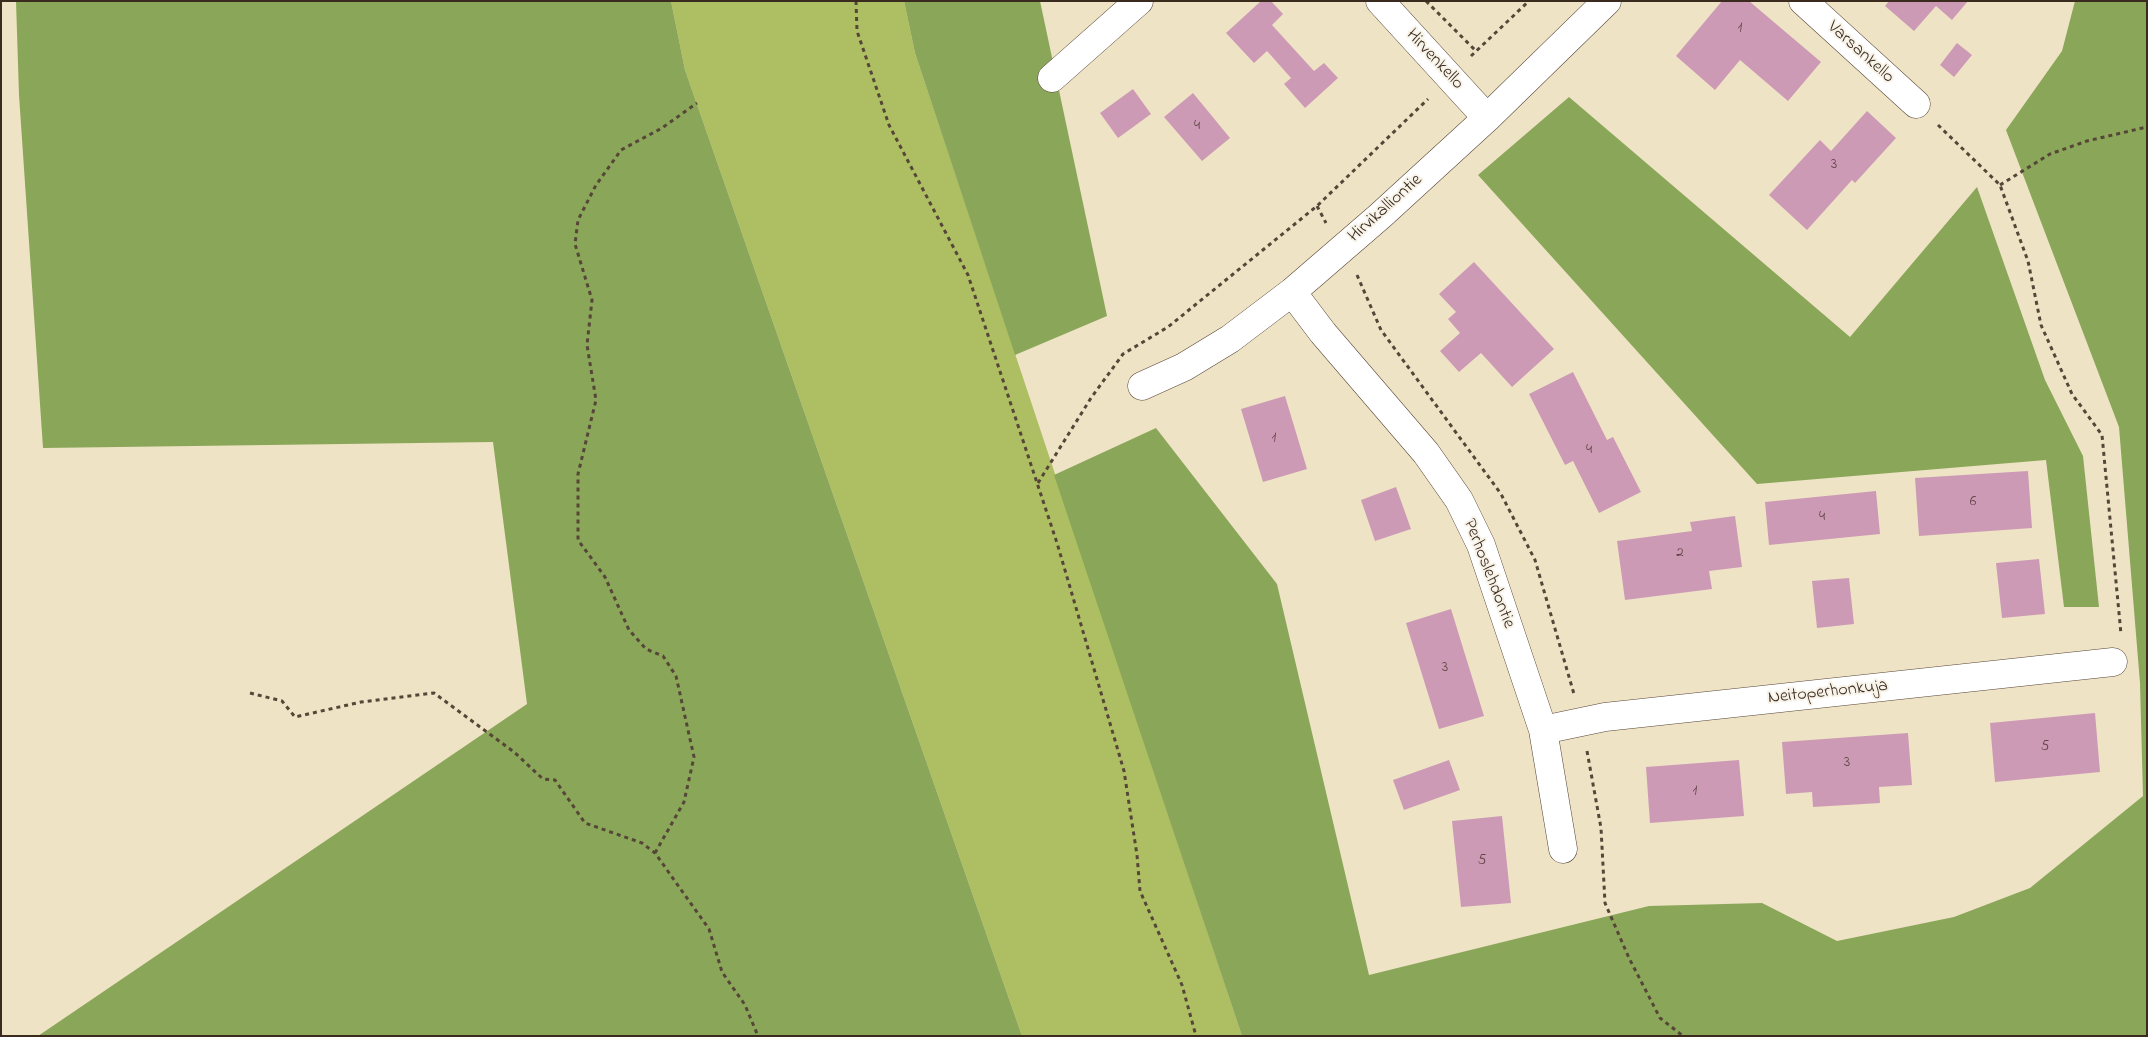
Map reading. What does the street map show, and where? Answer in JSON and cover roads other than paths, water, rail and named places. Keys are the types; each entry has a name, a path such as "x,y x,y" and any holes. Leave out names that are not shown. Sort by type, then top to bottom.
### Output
{"street":[{"path":"1052,78 1139,1"},
{"name":"Hirvenkello","path":"1380,1 1487,118"},
{"name":"Hirvikalliontie","path":"1142,386 1184,367 1230,339 1292,292 1380,216 1487,118 1606,1"},
{"name":"Varsankello","path":"1803,1 1916,104"},
{"name":"Perhoslehdontie","path":"1292,292 1323,333 1426,453 1459,500 1481,545 1543,730 1563,849"},
{"name":"Neitoperhonkuja","path":"1543,730 1605,718 2113,662"}]}
